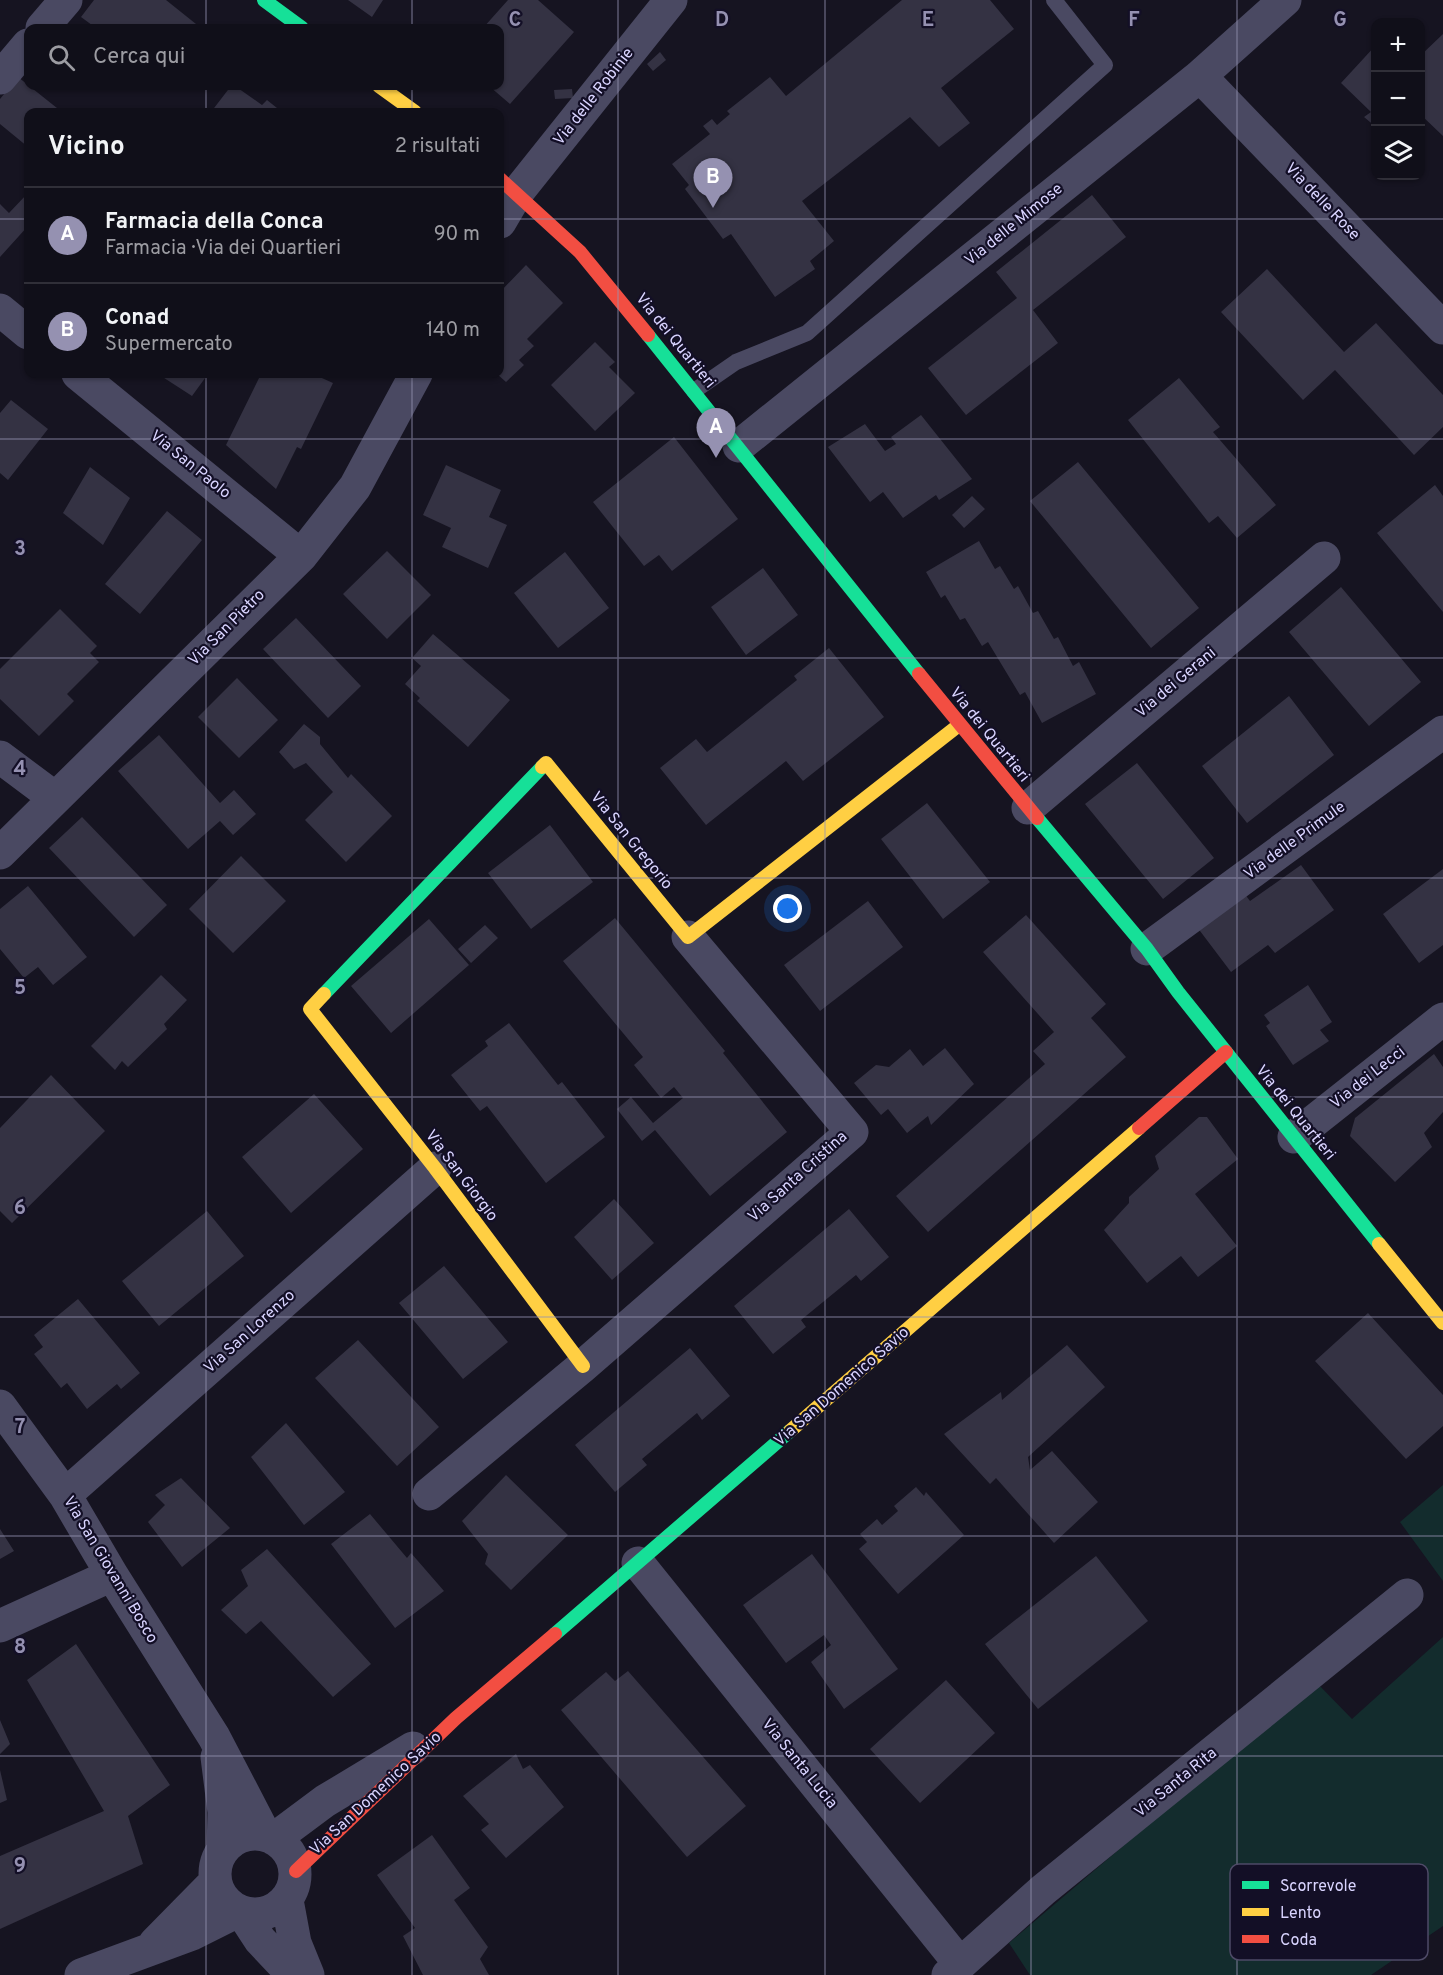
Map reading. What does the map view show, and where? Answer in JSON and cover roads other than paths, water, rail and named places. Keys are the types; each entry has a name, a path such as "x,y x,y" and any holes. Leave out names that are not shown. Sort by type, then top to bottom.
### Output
{"street":[{"path":"45,24 66,0"},
{"path":"264,0 297,24"},
{"name":"Via delle Robinie","path":"508,186 671,0"},
{"name":"Via delle Mimose","path":"739,446 1200,76 1286,0"},
{"path":"0,78 24,50"},
{"name":"Via delle Rose","path":"1200,76 1443,328"},
{"path":"385,90 409,108"},
{"path":"504,204 508,186"},
{"name":"Via dei Quartieri","path":"508,186 580,252 739,446 959,725 1147,950 1443,1323"},
{"path":"0,310 24,330"},
{"name":"Via San Paolo","path":"83,378 301,556"},
{"name":"Via San Pietro","path":"0,853 301,556 356,487 414,378"},
{"name":"Via dei Gerani","path":"1028,808 1324,558"},
{"path":"688,937 959,725"},
{"name":"Via delle Primule","path":"1147,950 1443,732"},
{"path":"0,757 55,798"},
{"name":"Via San Gregorio","path":"310,1009 546,764 688,937"},
{"name":"Via Santa Cristina","path":"583,1366 852,1132 688,937"},
{"name":"Via San Giorgio","path":"310,1009 435,1168 583,1366"},
{"name":"Via dei Lecci","path":"1294,1137 1443,1018"},
{"name":"Via San Domenico Savio","path":"292,1885 456,1718 638,1563 1226,1052"},
{"name":"Via San Lorenzo","path":"65,1495 435,1168"},
{"path":"429,1494 583,1366"},
{"name":"Via San Giovanni Bosco","path":"0,1406 65,1495 112,1575 214,1737 270,1837"},
{"name":"Via Santa Lucia","path":"638,1563 954,1970"},
{"path":"0,1626 112,1575"},
{"name":"Via Santa Rita","path":"954,1970 1043,1890 1407,1595"},
{"name":"Via San Domenico Savio","path":"270,1837 325,1801 386,1767 456,1718"},
{"name":"Via San Giovanni Bosco","path":"214,1737 224,1812 223,1850"},
{"path":"292,1975 260,1940 241,1912 227,1904 215,1882 214,1871 223,1850 242,1836 270,1837 285,1846 292,1885 295,1943 308,1975"},
{"path":"151,1947 215,1882"},
{"path":"81,1975 151,1947 192,1934 241,1912 268,1913 292,1885"}],"lane":[{"path":"694,391 735,362 807,333 1105,65 1054,0"}],"place":[{"name":"Conad","path":"713,208"},
{"name":"Farmacia della Conca","path":"716,458"}]}
